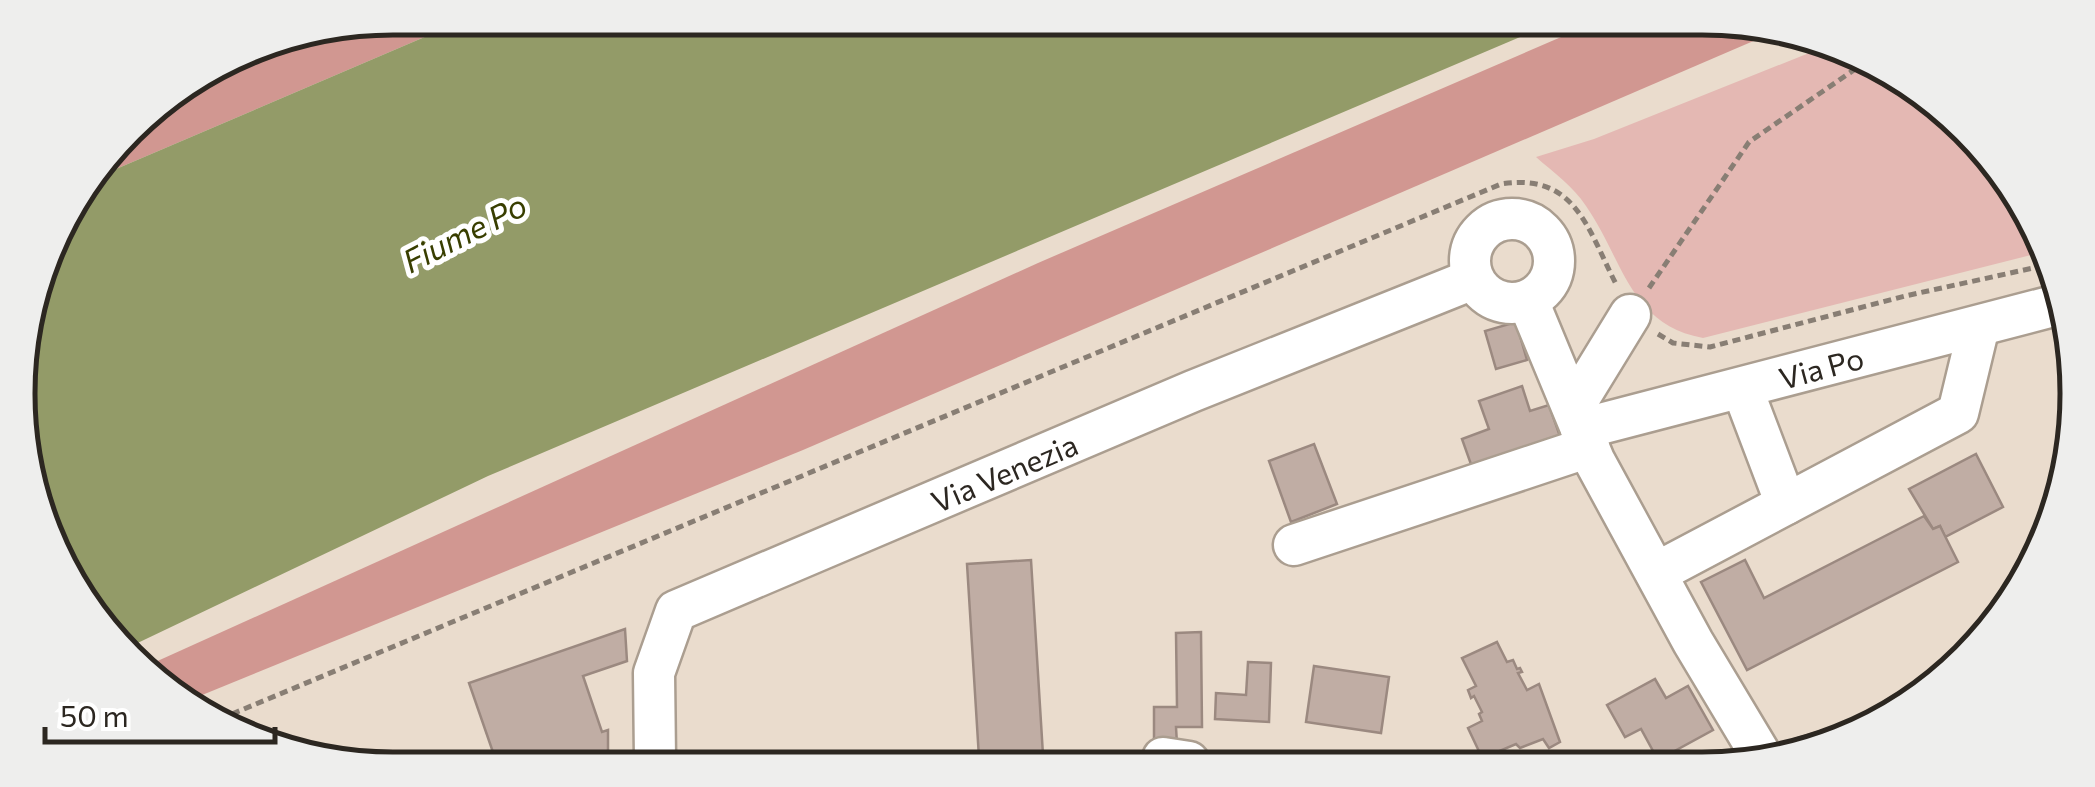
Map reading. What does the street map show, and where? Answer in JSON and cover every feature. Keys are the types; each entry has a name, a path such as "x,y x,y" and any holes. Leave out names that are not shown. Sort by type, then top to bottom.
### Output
{"street":[{"path":"1518,219 1542,230 1554,250 1554,273 1542,292 1528,301 1505,303 1484,294 1474,278 1470,257 1475,241 1486,228 1501,220 1518,219"},
{"name":"Via Venezia","path":"655,752 654,673 676,611 1193,391 1474,278"},
{"path":"1528,301 1581,428 1656,573 1757,747"},
{"name":"Via Po","path":"1294,545 1581,428 2049,307"},
{"path":"1581,428 1630,315"},
{"path":"1656,573 1958,414 1979,326"},
{"path":"1742,388 1786,504"}],"path":[{"path":"1630,315 1749,142 1854,69"}],"shaded area":[{"path":"429,35 113,170 175,109 256,62 301,47 347,38"},
{"path":"1566,35 1702,35 1757,40 803,450 200,696 156,662 1038,263"},
{"path":"1811,52 1881,83 1938,124 2000,194 2032,255 1703,338 1678,331 1643,305 1581,199 1536,157 1594,139"}],"water":[{"name":"Fiume Po","path":"429,35 1525,35 488,476 137,643 95,593 62,531 47,486 36,417 38,347 54,278 83,214 113,170"}],"building":[{"path":"1516,322 1527,360 1496,369 1485,331"},
{"path":"1522,386 1530,411 1549,405 1561,439 1473,470 1462,439 1489,429 1479,401"},
{"path":"1314,444 1337,504 1291,522 1269,461"},
{"path":"1976,454 2003,507 1945,537 1940,526 1933,529 1909,489"},
{"path":"1924,516 1933,529 1940,526 1958,562 1747,670 1701,582 1745,560 1764,598"},
{"path":"1031,560 1043,752 979,752 967,564"},
{"path":"625,629 627,661 583,676 602,732 608,730 608,752 493,752 469,683"},
{"path":"1201,632 1202,727 1176,727 1177,744 1154,744 1154,707 1177,707 1176,633"},
{"path":"1497,642 1507,662 1513,660 1520,668 1522,672 1518,673 1527,690 1539,684 1560,742 1549,748 1543,739 1520,748 1516,744 1497,752 1479,752 1468,728 1482,721 1482,712 1468,690 1476,686 1462,658"},
{"path":"1248,662 1271,663 1269,722 1215,719 1216,693 1246,695"},
{"path":"1314,666 1389,677 1381,733 1306,722"},
{"path":"1655,679 1666,698 1688,686 1713,730 1673,752 1654,752 1641,729 1625,737 1607,705"}]}
